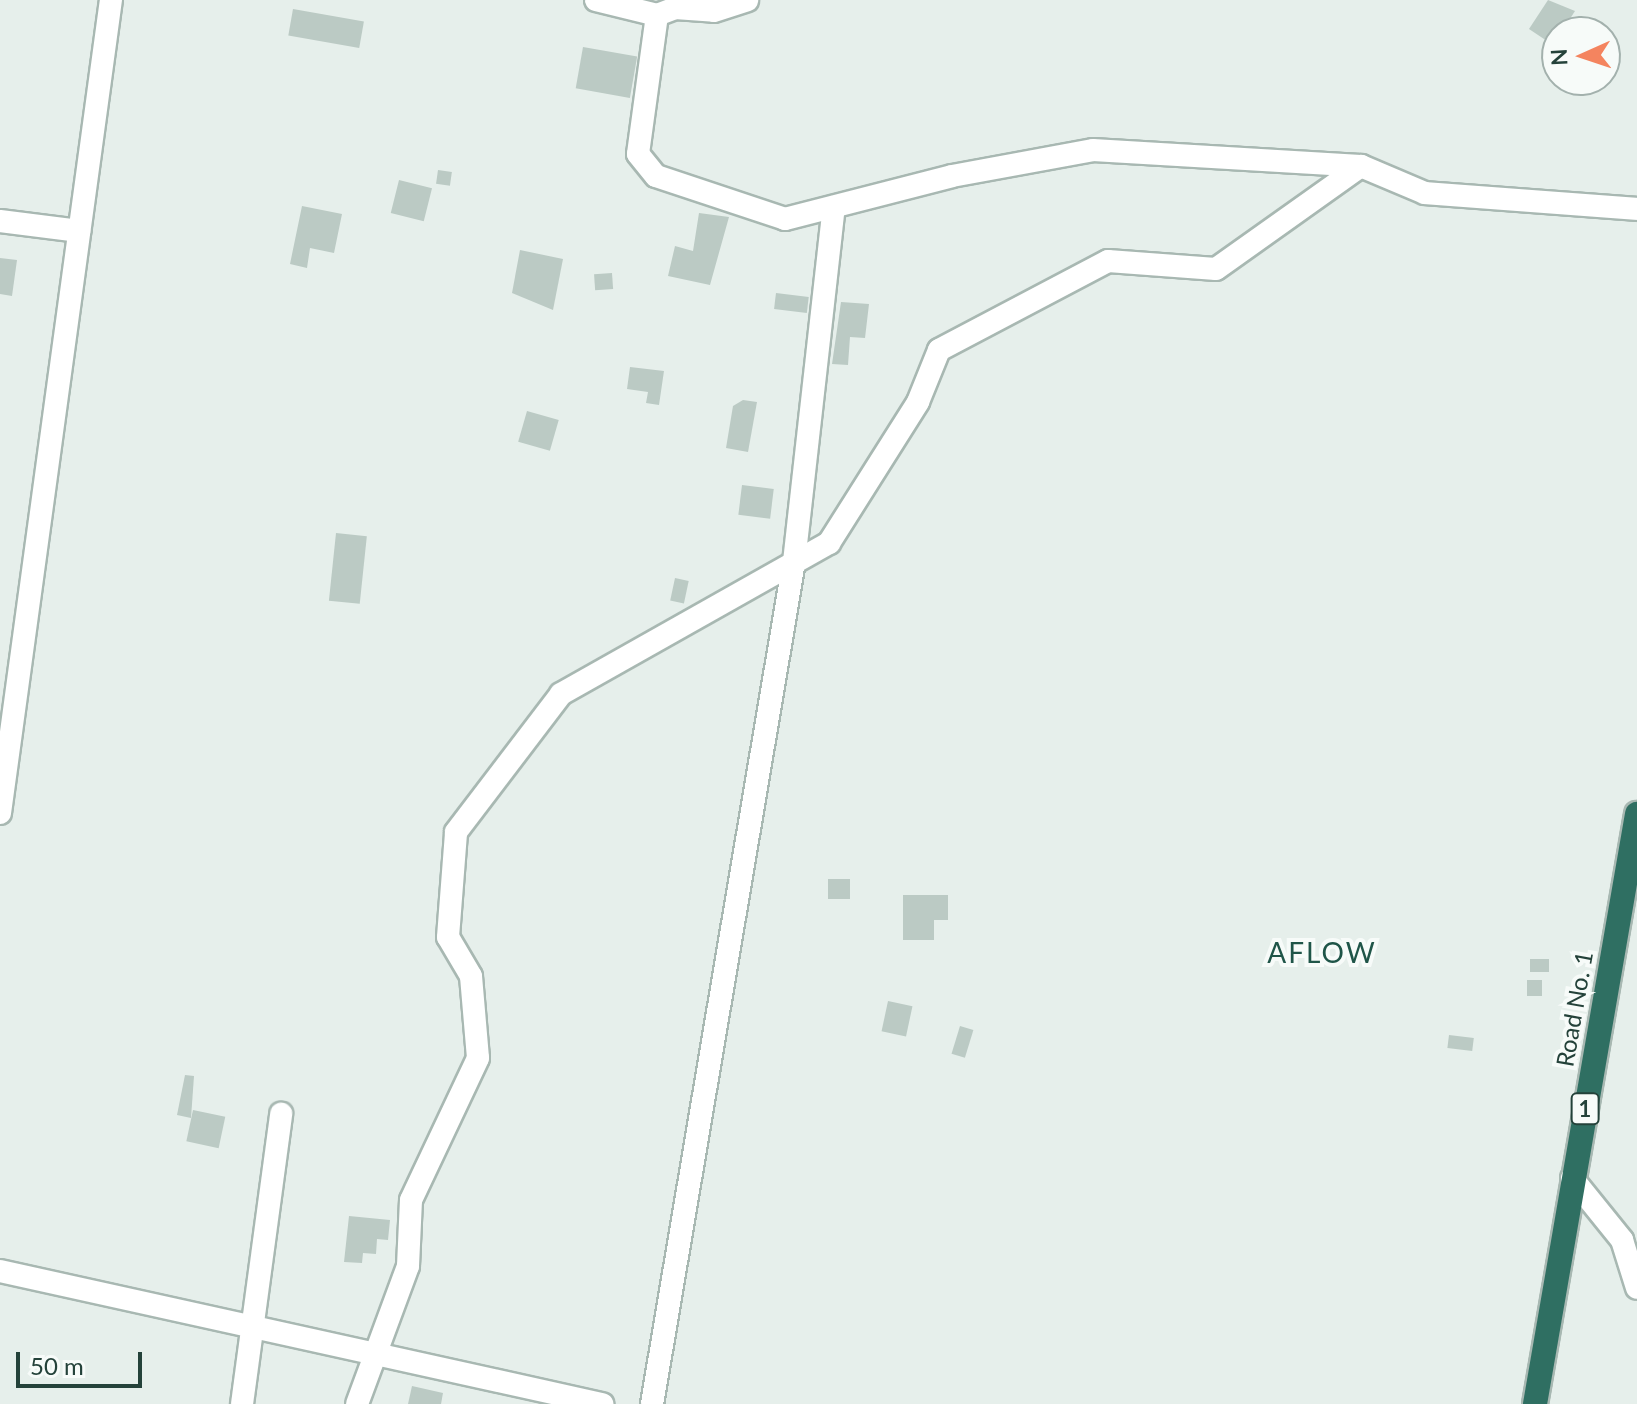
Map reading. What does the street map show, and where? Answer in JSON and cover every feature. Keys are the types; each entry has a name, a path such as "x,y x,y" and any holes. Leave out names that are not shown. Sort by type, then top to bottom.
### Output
{"highway":[{"name":"Road No. 1","path":"1535,1404 1637,814"}],"street":[{"path":"0,813 111,0"},
{"path":"596,0 657,15 747,0"},
{"path":"657,15 638,154 656,176 785,219 1093,150 1361,166 1425,193 1637,209"},
{"path":"357,1404 373,1353 408,1266 411,1200 478,1058 471,976 448,937 456,832 561,694 829,543 918,402 939,350 1108,261 1216,269 1361,166"},
{"path":"652,1404 794,562 834,207"},
{"path":"0,221 79,231"},
{"path":"242,1404 255,1327 281,1114"},
{"path":"1572,1178 1622,1240 1637,1288"},
{"path":"0,1271 602,1404"}],"building":[{"path":"1548,0 1575,11 1572,16 1541,16 1541,37 1529,29"},
{"path":"293,9 364,22 359,48 288,36"},
{"path":"583,47 637,57 630,98 576,88"},
{"path":"438,170 452,172 450,186 436,184"},
{"path":"399,180 432,188 424,221 391,213"},
{"path":"302,206 342,214 334,253 310,248 307,268 290,264"},
{"path":"699,213 729,217 710,285 668,276 675,246 693,251"},
{"path":"520,250 563,259 553,310 512,293"},
{"path":"0,258 17,260 12,296 0,294"},
{"path":"612,273 613,289 595,290 594,274"},
{"path":"776,293 809,297 807,313 774,309"},
{"path":"841,302 869,304 865,338 850,337 848,365 832,364"},
{"path":"630,367 664,371 659,405 646,403 648,392 627,389"},
{"path":"743,400 757,402 748,452 726,448 733,406"},
{"path":"527,411 559,420 550,451 518,442"},
{"path":"742,485 774,489 770,519 738,515"},
{"path":"336,533 367,536 360,604 329,601"},
{"path":"675,578 689,581 684,603 670,600"},
{"path":"828,879 850,879 850,899 828,899"},
{"path":"903,895 948,895 948,920 934,920 934,940 903,940"},
{"path":"1530,959 1549,959 1549,972 1530,972"},
{"path":"1527,980 1542,980 1542,996 1527,996"},
{"path":"888,1001 912,1006 906,1037 882,1031"},
{"path":"960,1026 973,1030 965,1058 952,1054"},
{"path":"1449,1035 1474,1038 1472,1051 1447,1048"},
{"path":"185,1075 194,1076 191,1118 177,1115"},
{"path":"193,1110 225,1117 219,1148 186,1141"},
{"path":"349,1216 390,1220 388,1240 377,1239 376,1254 363,1253 362,1263 344,1262"},
{"path":"412,1386 443,1393 441,1404 408,1404"}],"district":[{"name":"AFLOW","path":"1322,952"}]}
